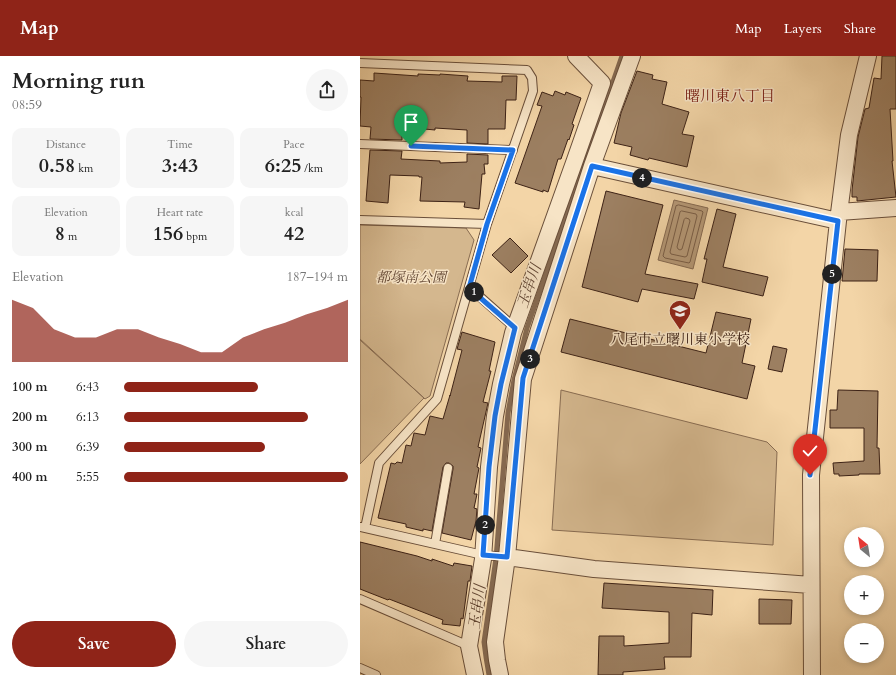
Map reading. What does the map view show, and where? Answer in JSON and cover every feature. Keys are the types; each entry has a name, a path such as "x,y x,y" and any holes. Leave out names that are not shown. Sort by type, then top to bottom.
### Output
{"street":[{"path":"475,675 469,646 483,555 489,467 495,416 501,384 515,328 602,82 576,56"},
{"path":"500,675 495,642 507,557 523,378 592,166 632,56"},
{"path":"812,675 810,475 849,135 868,56"},
{"path":"592,166 839,217 896,208"},
{"path":"507,557 594,570 811,585"}],"lane":[{"path":"360,63 527,70 532,78 534,91 487,224 437,399 379,463 362,528 483,555 507,557"},
{"path":"360,144 513,150"},
{"path":"360,220 487,224"},
{"path":"469,288 515,328"},
{"path":"435,544 448,468"},
{"path":"360,599 469,646"},
{"path":"360,668 376,675"}],"green space":[{"name":"都塚南公園","path":"360,225 466,228 474,240 430,396 425,399 360,339"},
{"path":"360,340 424,398 360,464"},
{"path":"561,390 767,442 777,452 773,545 552,530"}],"water":[{"path":"674,200 708,208 693,269 658,260"}],"building":[{"path":"882,56 896,56 896,109 890,109 892,161 896,197 857,201 857,197 852,197 852,190 858,137 865,109 869,108 874,78 881,79"},
{"path":"637,71 653,75 652,79 667,82 662,104 689,112 682,134 694,136 687,167 630,155 632,147 614,143 621,113"},
{"path":"374,73 418,76 418,74 440,74 468,76 467,81 502,82 502,76 517,76 516,100 506,100 505,129 488,129 488,144 467,143 467,130 435,128 435,130 414,128 414,131 402,131 402,140 370,139 371,127 360,126 360,80 374,81"},
{"path":"555,91 565,95 566,92 581,98 572,124 574,125 569,140 568,139 561,159 558,159 548,192 543,190 543,192 515,183 542,106 537,105 542,92 553,96"},
{"path":"370,150 402,151 401,159 440,161 440,163 467,162 467,154 488,155 488,164 484,164 485,174 482,174 479,209 464,207 465,202 420,201 422,177 419,176 390,175 388,203 366,201"},
{"path":"606,191 663,205 645,274 698,284 694,299 642,289 638,302 582,287"},
{"path":"717,209 736,214 723,267 768,277 763,296 702,282 707,259 704,259"},
{"path":"510,238 528,256 511,273 492,255"},
{"path":"845,249 878,250 877,281 842,281"},
{"path":"716,312 751,319 742,363 755,366 747,399 561,352 570,319 706,353"},
{"path":"462,332 495,342 489,371 491,371 483,402 488,403 478,447 481,448 474,494 477,494 474,508 477,509 476,521 471,540 442,533 453,469 453,466 449,463 446,463 443,467 432,531 423,529 423,531 406,527 406,524 378,518 391,463 402,463 406,445 411,446 414,433 425,435 430,416 443,419 462,350 457,349"},
{"path":"773,346 787,349 782,372 768,369"},
{"path":"838,390 878,391 877,448 879,448 880,474 839,476 839,474 834,474 833,463 864,461 864,428 830,428 830,410 837,410"},
{"path":"360,542 432,561 432,559 453,566 454,563 472,566 470,581 468,581 463,619 461,618 460,626 442,624 443,620 360,589"},
{"path":"604,583 713,590 712,615 692,613 691,657 664,657 665,669 623,672 623,675 598,675 599,636 624,636 624,646 669,643 669,612 602,608"},
{"path":"759,599 792,600 791,624 759,624"}],"waterway":[{"name":"玉串川","path":"489,675 484,642 496,558 508,413 514,380 527,328 622,56"}],"place":[{"name":"八尾市立曙川東小学校","path":"680,330"}],"district":[{"name":"曙川東八丁目","path":"730,96"}],"route":[{"path":"411,146 513,150 487,224 469,288 515,328 501,384 495,416 489,467 483,555 507,557 523,378 592,166 838,221 810,475"}]}
